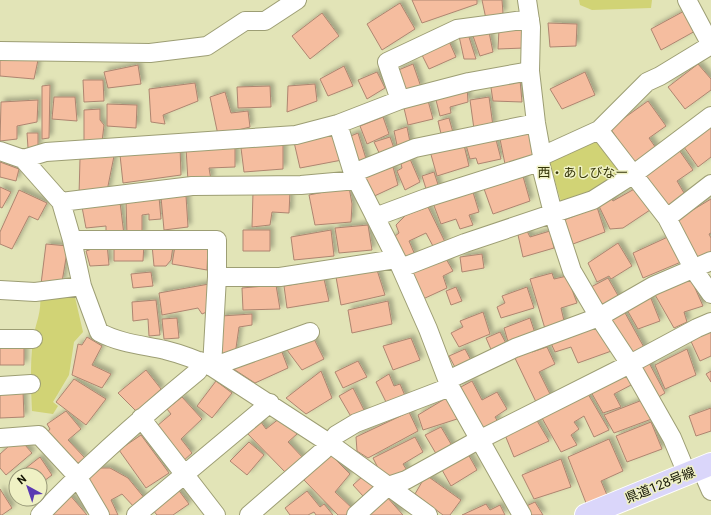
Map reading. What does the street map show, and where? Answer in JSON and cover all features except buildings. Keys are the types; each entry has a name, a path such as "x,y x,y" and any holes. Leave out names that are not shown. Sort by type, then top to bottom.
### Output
{"main road":[{"name":"県道128号線","path":"586,515 700,469"}],"street":[{"path":"0,51 150,53 207,46 246,21 265,21 297,0"},
{"path":"528,0 530,19 530,70 541,159 553,213 572,271 599,318 630,364 672,438 700,469 711,491"},
{"path":"375,217 541,159 600,130 647,82 710,50 687,0"},
{"path":"400,100 387,62 457,29 530,19"},
{"path":"23,160 46,152 296,135 338,124 400,100 469,82 530,70"},
{"path":"217,278 280,277 399,264 464,243 593,200 634,174 711,116"},
{"path":"61,202 192,186 301,185 355,177 416,148 536,123"},
{"path":"338,124 355,177 399,264 449,383 522,515"},
{"path":"600,130 667,218 694,270 711,294"},
{"path":"0,151 23,160 61,202 72,240 82,286 98,332 111,339 167,351 206,364 270,403 329,443 428,515"},
{"path":"667,218 711,184"},
{"path":"72,240 217,240 217,278 206,364"},
{"path":"249,515 324,450 336,436 356,423 449,383 515,348 599,318 653,286 694,270 711,261"},
{"path":"0,290 35,292 82,286"},
{"path":"356,515 388,486 406,480 480,439 711,322"},
{"path":"40,515 77,476 141,418 206,364 310,332"},
{"path":"0,339 33,339"},
{"path":"0,386 30,384"},
{"path":"136,515 270,403"},
{"path":"141,418 216,515"},
{"path":"0,438 39,435 77,476 100,515"}],"green space":[{"path":"579,0 652,0 651,8 592,10 580,5"},
{"name":"西・あしびなー","path":"597,138 629,173 599,193 561,202 550,164 552,157"},
{"path":"74,293 83,332 74,342 69,375 53,402 58,406 53,414 32,411 32,349 40,307 40,295"}]}
